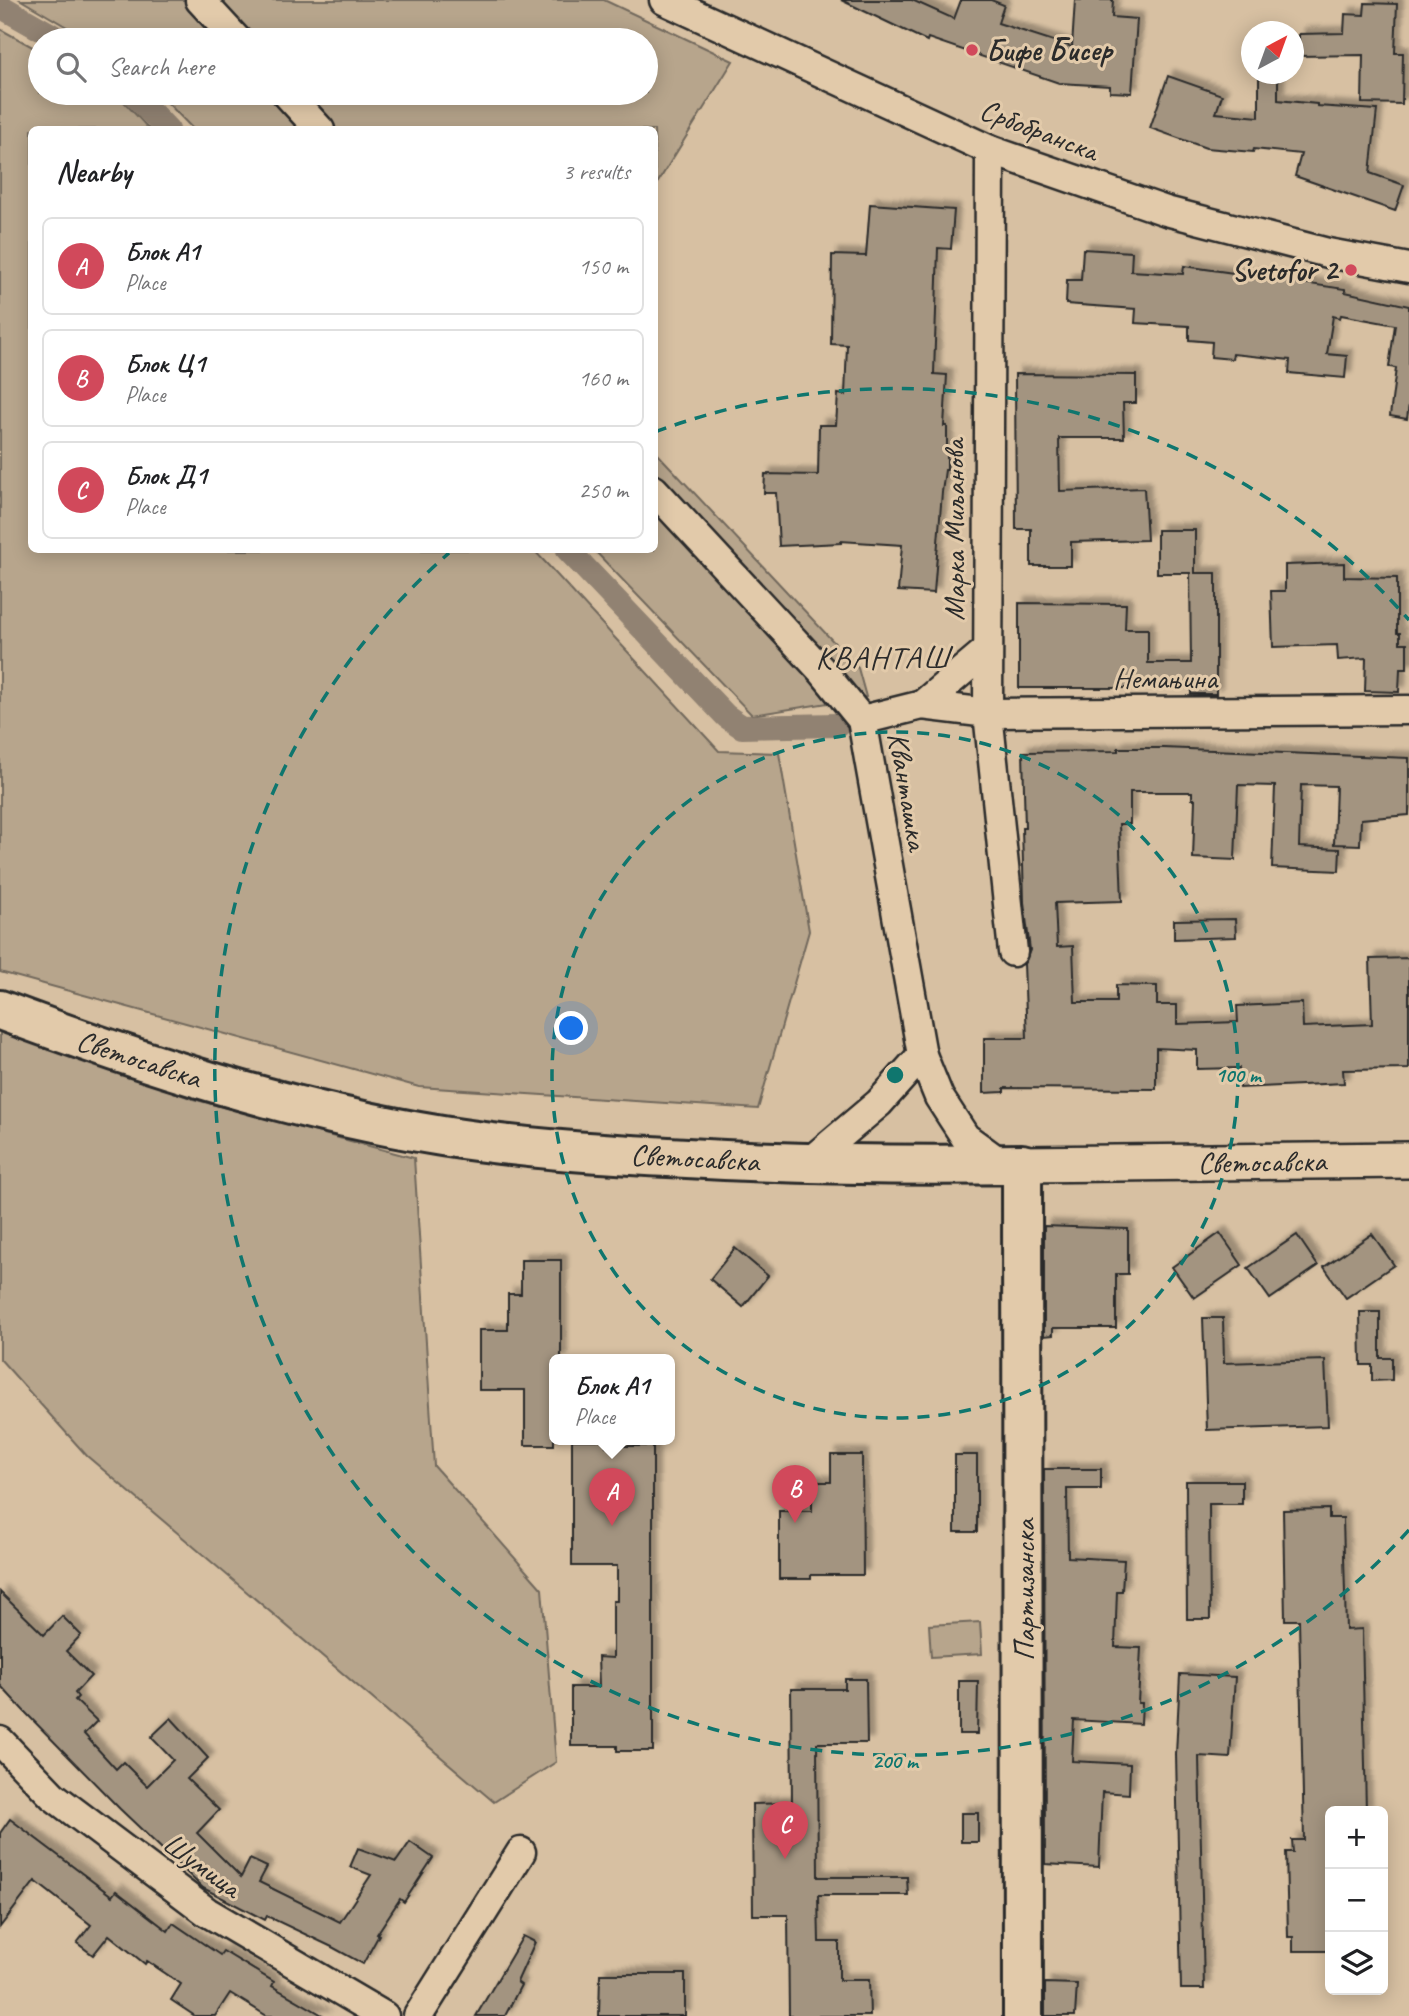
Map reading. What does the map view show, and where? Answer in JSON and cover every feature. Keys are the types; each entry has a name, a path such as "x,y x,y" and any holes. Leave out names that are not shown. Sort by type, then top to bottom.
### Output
{"main road":[{"name":"Светосавска","path":"0,1010 98,1047 292,1105 381,1125 493,1143 567,1152 808,1163 927,1166 1012,1164"},
{"name":"Партизанска","path":"1012,1164 1023,2016"}],"street":[{"path":"200,0 226,28"},
{"name":"Србобранска","path":"664,0 990,150 1166,211 1328,253 1409,268"},
{"path":"297,105 316,126"},
{"name":"Марка Миљанова","path":"990,150 988,713 1013,952"},
{"name":"Кванташка","path":"658,494 823,672 862,720 922,1055 939,1097 965,1137 1012,1164"},
{"name":"Немањина","path":"922,705 987,650"},
{"name":"Немањина","path":"862,720 922,705 988,713 1409,710"},
{"path":"808,1163 879,1103 922,1055"},
{"name":"Светосавска","path":"1012,1164 1409,1160"},
{"name":"Шумица","path":"0,1741 53,1796 207,1912 384,2016"},
{"path":"418,2016 521,1852"}],"shaded area":[{"path":"21,0 604,0 733,61 658,182 658,126 190,126 170,105 658,105 658,28 69,28"},
{"path":"0,29 28,44 28,105 127,105 146,126 28,126 28,553 537,553 719,751 779,753 809,931 758,1109 419,1087 0,972"},
{"path":"658,454 858,668 866,697 752,715 597,553 658,553"},
{"path":"0,1028 193,1099 414,1158 434,1466 542,1589 556,1762 494,1802 87,1456 0,1359"},
{"path":"980,1622 982,1654 931,1657 929,1625"}],"building":[{"path":"841,0 912,0 954,19 961,0 991,0 1004,5 998,23 1072,47 1075,0 1113,0 1112,17 1137,19 1132,93 1110,92 1110,86 1059,83 928,38 927,41"},
{"path":"1365,3 1397,4 1395,53 1403,53 1402,104 1362,103 1363,55 1304,56 1304,34 1344,33 1345,14 1364,15"},
{"path":"1168,76 1222,95 1216,113 1259,117 1259,84 1278,84 1278,100 1377,110 1370,173 1404,185 1395,211 1295,176 1301,154 1206,148 1150,128"},
{"path":"870,204 954,210 951,249 938,248 934,374 947,375 944,426 947,426 947,470 942,492 934,593 898,591 902,545 841,541 779,546 776,493 764,493 765,474 818,475 819,425 836,425 838,394 845,395 847,345 831,344 832,255 866,256"},
{"path":"1083,249 1132,252 1131,271 1183,274 1184,266 1345,289 1345,292 1409,306 1407,419 1390,416 1396,368 1389,367 1395,325 1341,315 1340,318 1333,316 1327,354 1347,356 1345,378 1289,373 1290,360 1233,354 1232,359 1211,357 1212,342 1189,340 1189,326 1135,323 1136,309 1066,304 1067,280 1081,280"},
{"path":"1015,374 1136,375 1136,403 1123,403 1124,438 1059,438 1060,491 1144,488 1147,540 1071,542 1071,566 1031,566 1031,529 1016,529"},
{"path":"1157,530 1195,530 1195,573 1216,573 1216,694 1191,694 1191,688 1019,688 1019,603 1126,604 1125,629 1148,629 1148,663 1191,663 1190,573 1157,573"},
{"path":"1344,563 1344,577 1397,578 1397,633 1400,633 1400,643 1407,643 1407,669 1400,669 1399,692 1365,691 1366,658 1338,660 1337,645 1273,647 1271,591 1285,591 1285,565"},
{"path":"1118,748 1409,758 1409,815 1361,819 1360,845 1334,844 1336,786 1301,785 1299,847 1340,849 1339,871 1272,868 1275,786 1238,785 1235,860 1193,858 1195,799 1192,799 1192,792 1130,792 1130,824 1119,824 1122,901 1055,903 1057,947 1073,946 1075,1002 1116,1002 1116,985 1157,986 1157,1005 1177,1005 1177,1024 1238,1022 1237,1006 1302,1003 1303,1027 1372,1024 1370,959 1409,958 1409,1069 1343,1070 1344,1083 1240,1088 1239,1068 1197,1069 1197,1050 1156,1048 1156,1089 1004,1088 1004,1092 984,1093 984,1038 1027,1038 1024,964 1030,950 1024,902 1023,752 1118,751"},
{"path":"1235,919 1236,937 1174,939 1174,920"},
{"path":"1044,1226 1128,1229 1128,1274 1116,1274 1116,1328 1053,1328 1053,1335 1044,1336"},
{"path":"1220,1233 1242,1265 1194,1298 1172,1267"},
{"path":"1372,1234 1394,1265 1346,1298 1324,1267"},
{"path":"1297,1235 1318,1266 1270,1299 1248,1268"},
{"path":"735,1248 768,1276 743,1307 710,1279"},
{"path":"521,1260 561,1260 561,1354 549,1354 549,1445 525,1445 525,1390 479,1390 479,1330 508,1330 508,1294 521,1294"},
{"path":"1360,1312 1380,1312 1380,1358 1392,1358 1392,1380 1372,1381 1372,1365 1361,1365"},
{"path":"1203,1318 1223,1318 1224,1363 1325,1360 1328,1426 1207,1430"},
{"path":"572,1445 653,1446 653,1751 617,1751 617,1746 571,1746 571,1687 599,1687 598,1657 613,1658 613,1601 617,1601 617,1566 572,1566"},
{"path":"831,1455 862,1455 863,1575 811,1575 811,1579 779,1579 779,1511 812,1511 812,1482 831,1482"},
{"path":"955,1455 977,1455 977,1532 955,1532"},
{"path":"1044,1469 1101,1469 1101,1489 1067,1489 1068,1557 1124,1560 1122,1591 1117,1591 1115,1647 1141,1648 1138,1703 1142,1703 1141,1724 1074,1720 1072,1761 1130,1764 1129,1794 1102,1792 1099,1867 1045,1864"},
{"path":"1186,1481 1242,1481 1242,1504 1209,1504 1210,1619 1187,1619"},
{"path":"1329,1509 1329,1518 1343,1518 1346,1630 1362,1629 1366,1806 1325,1806 1325,1951 1293,1951 1293,1937 1288,1937 1286,1852 1293,1852 1292,1840 1304,1840 1299,1620 1285,1620 1283,1510"},
{"path":"0,1592 44,1635 62,1616 81,1635 66,1651 91,1676 75,1693 78,1697 75,1700 97,1721 84,1734 116,1769 123,1762 147,1786 173,1760 151,1737 171,1718 208,1758 187,1779 219,1810 197,1833 241,1877 250,1859 267,1867 259,1882 340,1922 371,1875 350,1867 358,1848 396,1862 410,1842 433,1858 404,1902 400,1899 377,1934 379,1935 363,1964 267,1916 265,1920 203,1888 120,1809 23,1710 0,1685"},
{"path":"1180,1674 1235,1677 1230,1758 1199,1756 1204,1989 1181,1989 1176,1754"},
{"path":"845,1679 866,1679 867,1743 817,1743 818,1877 907,1877 908,1895 818,1895 819,1942 839,1942 839,1980 869,1980 870,2016 789,2016 788,1915 753,1915 752,1804 792,1803 791,1689 845,1689"},
{"path":"959,1681 978,1681 977,1734 959,1734"},
{"path":"961,1813 978,1813 978,1842 961,1842"},
{"path":"10,1819 112,1896 116,1891 168,1931 173,1923 220,1955 223,1951 274,1982 272,1986 324,2016 267,2016 230,1993 215,2016 195,2016 171,2000 181,1984 147,1961 145,1964 109,1935 93,1955 77,1943 91,1925 35,1881 0,1927 0,1833"},
{"path":"523,1936 535,1942 517,1982 521,1985 505,2016 476,2016"},
{"path":"600,1974 685,1974 685,2016 599,2016"},
{"path":"1045,1983 1077,1984 1075,2016 1045,2016"}],"waterway":[{"path":"0,6 39,28"},
{"path":"144,105 164,126"},
{"path":"571,553 726,716 742,727 837,725"}],"place":[{"name":"Бифе Бисер","path":"972,50"},
{"name":"Svetofor 2","path":"1351,270"},
{"name":"Блок Ц1","path":"795,1523"},
{"name":"Блок А1","path":"612,1526"},
{"name":"Блок Д1","path":"785,1859"}],"district":[{"name":"КВАНТАШ","path":"883,657"}]}
